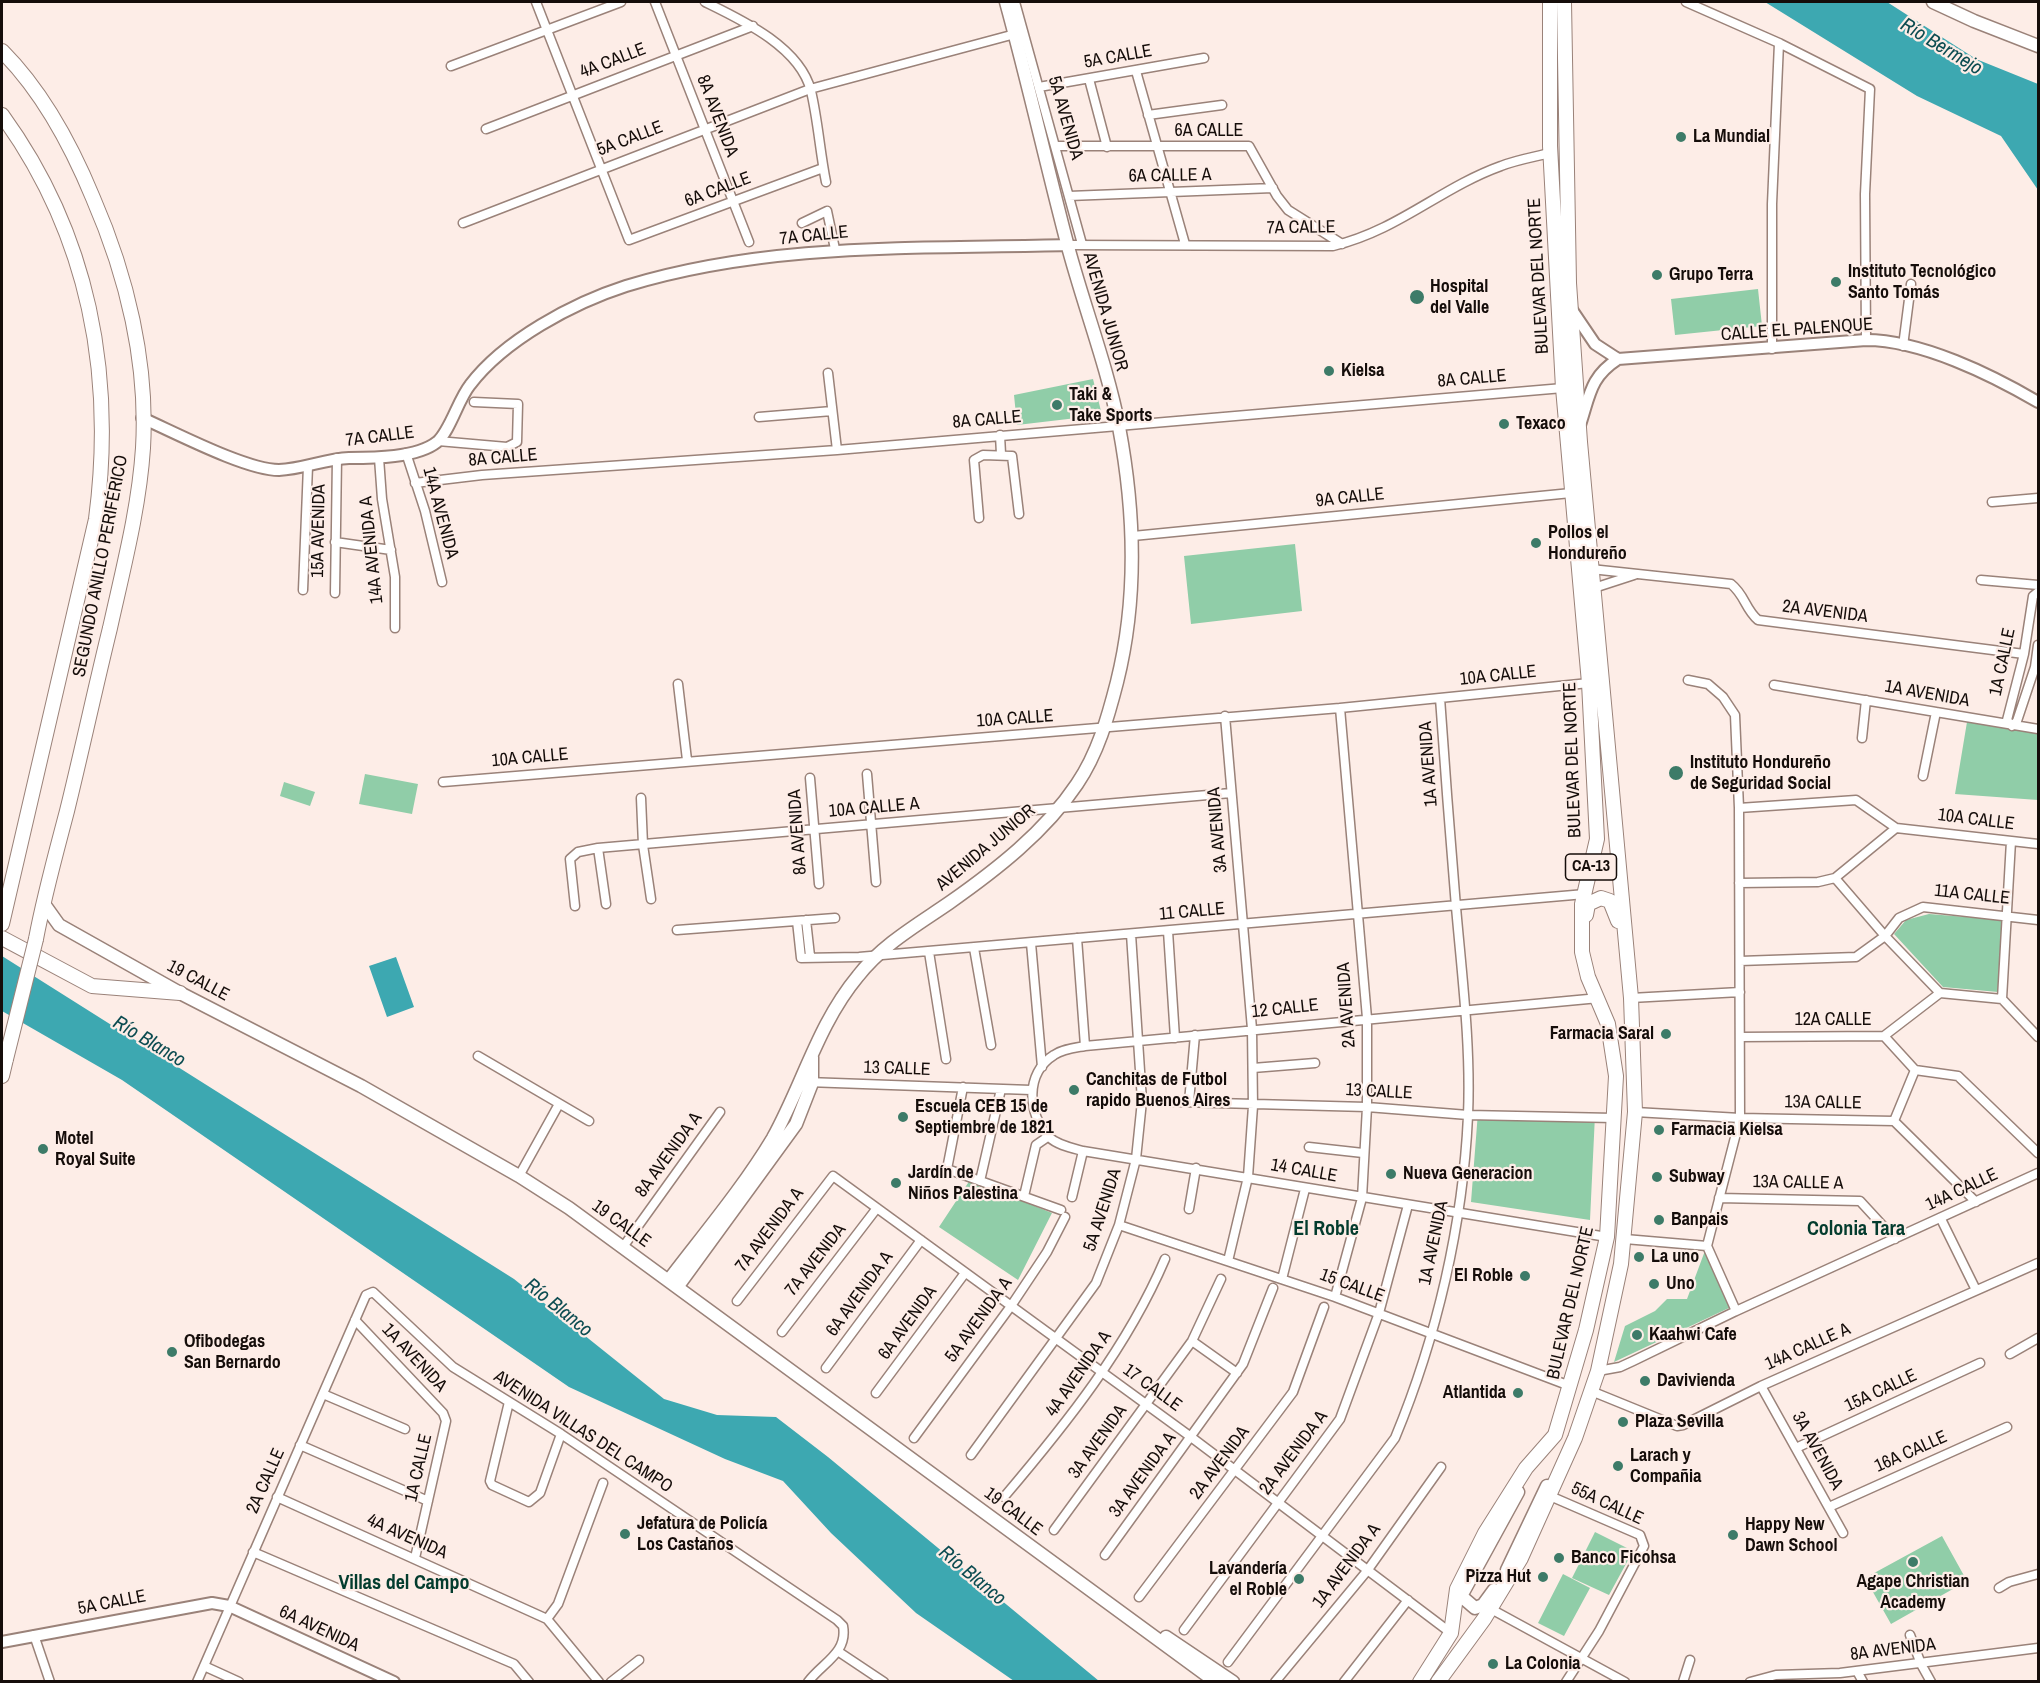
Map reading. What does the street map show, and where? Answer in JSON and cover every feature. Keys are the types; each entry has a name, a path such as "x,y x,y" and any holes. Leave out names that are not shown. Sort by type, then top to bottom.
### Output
{"main road":[{"name":"AVENIDA JUNIOR","path":"673,1283 772,1139 838,1003 875,956 1039,831 1078,782 1105,727 1124,656 1132,594 1133,536 1118,424 1068,245 1006,2"},
{"name":"BULEVAR DEL NORTE","path":"1420,1682 1451,1633 1457,1589 1485,1533 1526,1468 1555,1435 1570,1386 1607,1236 1616,1076 1608,1024 1599,998 1588,977 1581,952 1585,894 1597,839 1589,683 1570,493 1563,388 1550,153 1550,2"},
{"name":"BULEVAR DEL NORTE","path":"1438,1682 1491,1609 1521,1558 1551,1496 1575,1438 1598,1371 1625,1239 1635,1112 1631,998 1579,430 1571,308 1564,2"},
{"path":"1933,2 2038,46"},
{"name":"SEGUNDO ANILLO PERIFÉRICO","path":"2,51 47,110 70,147 109,234 127,293 138,351 143,447 137,497 124,567 2,1076"},
{"name":"SEGUNDO ANILLO PERIFÉRICO","path":"2,115 35,167 71,245 95,335 104,431 103,468 96,519 3,910"},
{"path":"2,874 18,851"},
{"path":"1616,1076 1617,1058 1612,1017 1588,951 1586,913 1588,904 1597,898 1611,901 1622,936 1629,1021 1633,1101 1619,1270"},
{"name":"19 CALLE","path":"44,904 59,925 180,993 361,1086 519,1176 673,1283 1216,1682"},
{"path":"36,936 59,925"},
{"path":"2,938 92,986 180,993"},
{"name":"AVENIDA JUNIOR","path":"673,1283 783,1145 800,1116 812,1083 812,1053"},
{"path":"1555,1435 1523,1482 1461,1596 1471,1606 1483,1605 1491,1596 1518,1548 1542,1495 1575,1438"},
{"name":"19 CALLE","path":"1122,1615 1159,1632 1233,1682"},
{"path":"1190,1663 1201,1682"}],"street":[{"path":"536,2 600,169"},
{"path":"451,66 621,2"},
{"name":"8A AVENIDA","path":"655,2 749,242"},
{"path":"705,2 753,26 786,53 802,74 810,89 826,182"},
{"name":"5A AVENIDA","path":"1015,2 1082,244"},
{"path":"1686,2 1779,43 1870,88 1865,194 1866,340"},
{"name":"4A CALLE","path":"486,129 753,26"},
{"name":"5A CALLE","path":"463,223 810,89 1015,34"},
{"path":"1772,348 1772,204 1779,43"},
{"name":"5A CALLE","path":"1039,87 1204,58"},
{"path":"1137,71 1185,244"},
{"path":"1089,79 1107,147"},
{"path":"1148,115 1222,105"},
{"name":"6A CALLE","path":"1056,146 1157,147 1244,144 1252,148 1273,188"},
{"name":"7A CALLE","path":"142,418 213,450 258,466 279,470 307,470 337,464 379,463 427,448 438,441 462,396 476,377 510,348 549,320 587,300 676,273 835,249 1082,244 1342,244 1385,229 1501,165 1550,153"},
{"name":"6A CALLE","path":"600,169 626,238 633,241 732,201 823,168"},
{"path":"1273,188 1288,210 1342,244"},
{"name":"6A CALLE A","path":"1069,196 1169,191 1224,192 1273,188"},
{"path":"802,223 827,212 835,249"},
{"path":"1903,346 1911,285"},
{"path":"1571,308 1595,344 1618,359 1602,370 1594,381 1579,430"},
{"name":"CALLE EL PALENQUE","path":"1618,359 1866,340 1903,346 1948,359 2013,387 2038,402"},
{"path":"828,374 837,450"},
{"name":"8A CALLE","path":"415,483 837,450 1118,424 1563,388"},
{"path":"438,441 507,447 517,442 518,404 474,402"},
{"path":"759,417 832,411"},
{"path":"1000,435 1001,454"},
{"name":"14A AVENIDA","path":"405,453 425,511 442,582"},
{"path":"979,518 974,460 977,456 1010,454 1014,460 1019,514"},
{"name":"14A AVENIDA A","path":"379,463 395,577 395,628"},
{"name":"15A AVENIDA","path":"335,593 337,464"},
{"path":"303,590 307,470"},
{"name":"9A CALLE","path":"1133,536 1570,493"},
{"path":"1992,502 2038,498"},
{"path":"335,542 391,550"},
{"name":"2A AVENIDA","path":"1592,569 1731,584 1741,592 1748,612 1758,620 2024,654 2032,650 2038,656"},
{"name":"2A AVENIDA","path":"1594,588 1640,573"},
{"path":"1981,580 2038,585"},
{"name":"1A CALLE","path":"2038,592 2033,596 2024,654 2007,720 2012,726 2017,721 2038,656 2038,645"},
{"path":"1688,680 1708,684 1723,697 1735,715 1739,807 1740,1118 1707,1246 1736,1311"},
{"name":"10A CALLE","path":"443,782 687,760 1340,708 1589,683"},
{"path":"678,684 687,760"},
{"name":"1A AVENIDA","path":"1774,685 2038,729"},
{"name":"1A AVENIDA","path":"1228,1662 1395,1438 1408,1406 1431,1332 1460,1211 1468,1114 1466,1010 1440,698"},
{"path":"1862,738 1866,699"},
{"name":"2A AVENIDA","path":"1335,1297 1362,1198 1367,1107 1367,1018 1340,708"},
{"path":"1923,776 1936,712"},
{"name":"3A AVENIDA","path":"1225,716 1252,1029 1253,1068 1248,1177 1228,1261"},
{"path":"867,774 876,882"},
{"name":"8A AVENIDA","path":"810,778 819,884"},
{"name":"10A CALLE A","path":"575,906 570,860 578,852 598,848 1231,792"},
{"path":"641,798 643,844 651,899"},
{"name":"10A CALLE","path":"1739,807 1856,800 1896,828 2038,844"},
{"path":"1739,883 1818,882 1835,878 1896,828"},
{"path":"2002,999 2011,841"},
{"path":"598,848 606,904"},
{"path":"1835,878 1885,936 1940,993 2002,999 2038,1037"},
{"name":"11 CALLE","path":"801,920 806,957 875,956 1585,894"},
{"name":"11A CALLE","path":"1740,961 1856,957 1885,936 1899,918 1923,907 2038,920"},
{"path":"677,930 835,918"},
{"path":"1168,930 1175,1038"},
{"name":"5A AVENIDA","path":"971,1455 1096,1283 1119,1225 1137,1159 1142,1101 1131,934"},
{"path":"1077,939 1085,1046"},
{"path":"963,1087 946,1166 950,1172 1024,1196 1036,1145 1048,1136 1036,1114 1031,1090 1042,1067 1031,943"},
{"path":"975,948 991,1045"},
{"path":"929,952 946,1059"},
{"path":"1631,998 1740,992"},
{"name":"12A CALLE","path":"1740,1037 1884,1036 1940,993"},
{"name":"12 CALLE","path":"1042,1067 1052,1056 1085,1046 1599,998"},
{"path":"1189,1102 1195,1035"},
{"path":"1884,1036 1915,1070 1958,1076 2038,1153"},
{"path":"478,1056 589,1121"},
{"path":"1253,1068 1315,1063"},
{"path":"1915,1070 1894,1121 1976,1202"},
{"name":"13 CALLE","path":"798,1082 1031,1090"},
{"path":"980,1182 1000,1089"},
{"name":"13 CALLE","path":"1142,1101 1253,1106 1367,1107 1468,1114 1614,1118"},
{"path":"519,1176 559,1104"},
{"name":"8A AVENIDA A","path":"623,1247 720,1112"},
{"name":"13A CALLE","path":"1635,1112 1740,1118 1894,1121"},
{"name":"14 CALLE","path":"1048,1136 1060,1144 1083,1151 1196,1168 1305,1189 1460,1211 1607,1236"},
{"path":"1309,1147 1364,1153"},
{"path":"1072,1197 1083,1151"},
{"path":"1189,1209 1196,1168"},
{"name":"14A CALLE","path":"1598,1371 1634,1361 1736,1311 2038,1173"},
{"name":"17 CALLE","path":"829,1178 833,1176 1146,1404 1451,1633"},
{"name":"7A AVENIDA A","path":"737,1301 829,1178"},
{"path":"1282,1279 1305,1189"},
{"name":"5A AVENIDA A","path":"914,1438 1011,1306 1047,1252 1063,1213 1024,1196"},
{"name":"13A CALLE A","path":"1719,1198 1860,1200 1895,1239"},
{"name":"2A AVENIDA A","path":"1184,1630 1341,1419 1379,1313 1408,1205"},
{"name":"7A AVENIDA","path":"782,1332 877,1208"},
{"path":"1941,1219 1976,1290"},
{"name":"15 CALLE","path":"1119,1225 1335,1297 1570,1386"},
{"path":"1625,1239 1707,1246"},
{"name":"6A AVENIDA A","path":"826,1368 921,1240"},
{"name":"4A AVENIDA A","path":"1004,1497 1046,1448 1102,1372 1139,1316 1165,1259"},
{"name":"14A CALLE A","path":"1591,1391 1677,1426 1683,1425 1761,1386 2038,1263"},
{"name":"6A AVENIDA","path":"876,1393 965,1273"},
{"name":"3A AVENIDA","path":"1054,1530 1192,1341 1221,1279"},
{"name":"3A AVENIDA A","path":"1104,1555 1243,1364 1274,1287"},
{"name":"AVENIDA VILLAS DEL CAMPO","path":"366,1295 373,1292 378,1294 453,1367 561,1434 837,1620 843,1626 845,1635 838,1652"},
{"name":"2A CALLE","path":"197,1682 300,1446 326,1396 366,1295"},
{"name":"2A AVENIDA","path":"1139,1597 1293,1392 1324,1307"},
{"name":"1A AVENIDA","path":"356,1320 443,1413 446,1421"},
{"path":"2010,1354 2038,1338"},
{"path":"1192,1341 1237,1373"},
{"name":"15A CALLE","path":"1796,1448 1980,1364"},
{"name":"3A AVENIDA","path":"1761,1386 1843,1533"},
{"path":"326,1396 405,1430"},
{"path":"509,1402 490,1481 492,1485 529,1502 535,1500 540,1493 561,1434"},
{"name":"1A CALLE","path":"415,1558 446,1421"},
{"name":"16A CALLE","path":"1829,1507 2007,1427"},
{"path":"300,1446 428,1501"},
{"name":"1A AVENIDA A","path":"1275,1682 1366,1571 1441,1467"},
{"path":"548,1619 558,1604 603,1483"},
{"name":"55A CALLE","path":"1551,1496 1640,1535 1644,1546 1582,1658"},
{"name":"4A AVENIDA","path":"277,1497 548,1619 599,1682"},
{"path":"253,1552 514,1664 529,1682"},
{"path":"1999,1588 2009,1582 2038,1574"},
{"path":"1344,1682 1408,1600"},
{"name":"5A CALLE","path":"2,1642 193,1605 212,1603 229,1606"},
{"name":"6A AVENIDA","path":"229,1606 394,1682"},
{"path":"1491,1609 1625,1682"},
{"path":"34,1635 50,1682"},
{"path":"1910,1635 1931,1682"},
{"path":"2034,1649 2038,1656"},
{"name":"8A AVENIDA","path":"1750,1682 1776,1676 1857,1671 2034,1649"},
{"path":"808,1682 818,1669 838,1652 884,1682"},
{"path":"1566,1682 1582,1658"},
{"path":"611,1682 639,1660"},
{"path":"1683,1682 1690,1660"},
{"path":"204,1666 239,1682"},
{"path":"1857,1671 1863,1682"}],"green space":[{"path":"1758,289 1762,326 1675,335 1671,299"},
{"name":"Taki & Take Sports","path":"1093,379 1102,415 1017,425 1014,395"},
{"path":"1295,544 1302,611 1191,624 1184,556"},
{"path":"1967,722 2038,733 2038,800 1955,794"},
{"path":"365,774 418,784 412,814 359,804"},
{"path":"284,782 315,792 310,806 280,796"},
{"path":"1929,914 2003,920 1998,992 1943,987 1894,934 1906,920"},
{"path":"1478,1112 1595,1115 1590,1220 1471,1202"},
{"path":"970,1180 1052,1213 1018,1280 939,1227"},
{"path":"1706,1248 1731,1307 1614,1362 1625,1326 1655,1311 1667,1299 1687,1299"},
{"path":"1595,1532 1633,1551 1609,1595 1572,1578"},
{"path":"1942,1536 1967,1581 1891,1624 1865,1578"},
{"path":"1563,1574 1590,1588 1564,1636 1538,1623"}],"water":[{"name":"Río Bermejo","path":"1765,2 1887,2 1976,59 2038,84 2038,190 2001,136 1917,96"},
{"path":"2,956 514,1279 664,1399 717,1415 776,1417 828,1457 1099,1681 1014,1681 916,1613 831,1533 783,1481 725,1459 569,1387 122,1080 2,1011"},
{"path":"396,957 414,1007 387,1017 369,966"}],"place":[{"name":"La Mundial","path":"1681,137"},
{"name":"Grupo Terra","path":"1657,275"},
{"name":"Instituto Tecnológico Santo Tomás","path":"1836,282"},
{"name":"Hospital del Valle","path":"1417,297"},
{"name":"Kielsa","path":"1329,371"},
{"name":"Taki & Take Sports","path":"1057,405"},
{"name":"Texaco","path":"1504,424"},
{"name":"Pollos el Hondureño","path":"1536,543"},
{"name":"Instituto Hondureño de Seguridad Social","path":"1676,773"},
{"name":"Farmacia Saral","path":"1666,1034"},
{"name":"Canchitas de Futbol rapido Buenos Aires","path":"1074,1090"},
{"name":"Escuela CEB 15 de Septiembre de 1821","path":"903,1117"},
{"name":"Farmacia Kielsa","path":"1659,1130"},
{"name":"Motel Royal Suite","path":"43,1149"},
{"name":"Nueva Generacion","path":"1391,1174"},
{"name":"Subway","path":"1657,1177"},
{"name":"Jardín de Niños Palestina","path":"896,1183"},
{"name":"Banpais","path":"1659,1220"},
{"name":"La uno","path":"1639,1257"},
{"name":"El Roble","path":"1525,1276"},
{"name":"Uno","path":"1654,1284"},
{"name":"Kaahwi Cafe","path":"1637,1335"},
{"name":"Ofibodegas San Bernardo","path":"172,1352"},
{"name":"Davivienda","path":"1645,1381"},
{"name":"Atlantida","path":"1518,1393"},
{"name":"Plaza Sevilla","path":"1623,1422"},
{"name":"Larach y Compañia","path":"1618,1466"},
{"name":"Jefatura de Policía Los Castaños","path":"625,1534"},
{"name":"Happy New Dawn School","path":"1733,1535"},
{"name":"Banco Ficohsa","path":"1559,1558"},
{"name":"Agape Christian Academy","path":"1913,1562"},
{"name":"Pizza Hut","path":"1543,1577"},
{"name":"Lavandería el Roble","path":"1299,1579"},
{"name":"La Colonia","path":"1493,1664"}],"district":[{"name":"El Roble","path":"1326,1230"},
{"name":"Colonia Tara","path":"1856,1230"},
{"name":"Villas del Campo","path":"404,1584"}],"water label":[{"name":"Río Blanco","path":"149,1042"},
{"name":"Río Blanco","path":"558,1308"},
{"name":"Río Blanco","path":"972,1576"}]}
